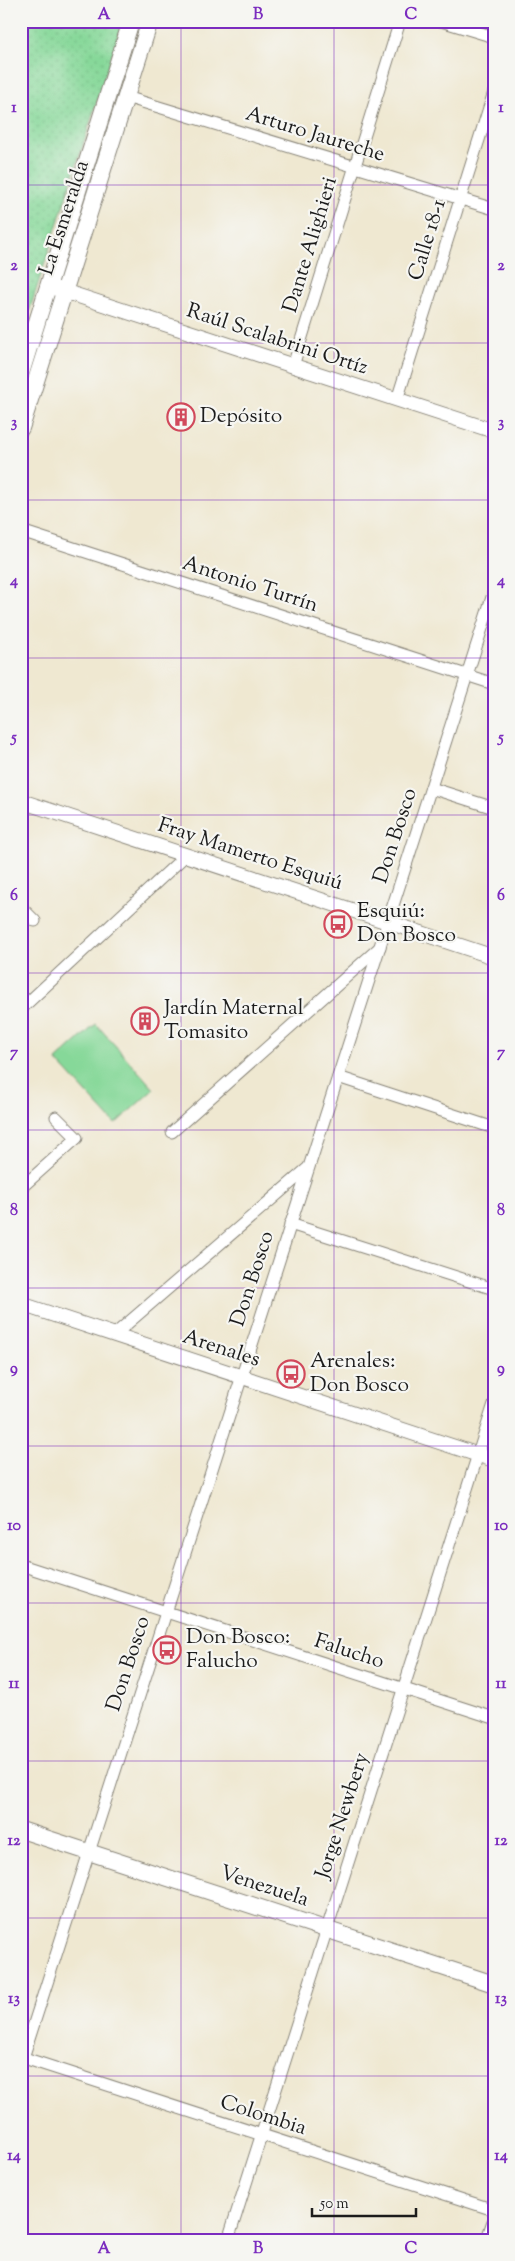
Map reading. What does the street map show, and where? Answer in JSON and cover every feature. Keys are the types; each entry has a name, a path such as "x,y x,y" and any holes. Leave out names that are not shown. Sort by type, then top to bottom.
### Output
{"main road":[{"name":"La Esmeralda","path":"21,373 131,21"},
{"name":"La Esmeralda","path":"21,428 150,21"},
{"name":"Venezuela","path":"21,1830 494,1984"}],"street":[{"name":"Dante Alighieri","path":"293,366 400,21"},
{"path":"441,21 494,37"},
{"name":"Calle 18-1","path":"397,400 494,92"},
{"name":"Arturo Jaureche","path":"126,98 494,209"},
{"name":"Raúl Scalabrini Ortíz","path":"48,286 494,431"},
{"name":"Antonio Turrín","path":"21,531 494,684"},
{"name":"Don Bosco","path":"22,2059 494,591"},
{"path":"431,788 494,808"},
{"name":"Fray Mamerto Esquiú","path":"21,801 494,957"},
{"path":"21,1008 186,855"},
{"path":"21,907 35,921"},
{"path":"172,1132 380,947"},
{"path":"338,1077 494,1128"},
{"path":"21,1188 76,1138 56,1116"},
{"path":"114,1335 308,1167"},
{"path":"290,1224 494,1290"},
{"name":"Arenales","path":"21,1304 494,1460"},
{"name":"Jorge Newbery","path":"228,2240 494,1404"},
{"name":"Falucho","path":"21,1565 494,1718"},
{"name":"Colombia","path":"22,2059 494,2210"},
{"path":"488,2240 494,2223"}],"green space":[{"path":"21,21 123,21 21,337"},
{"path":"96,1024 154,1089 115,1124 56,1060"}],"place":[{"name":"Depósito","path":"181,417"},
{"name":"Esquiú: Don Bosco","path":"338,924"},
{"name":"Jardín Maternal Tomasito","path":"145,1021"},
{"name":"Arenales: Don Bosco","path":"291,1374"},
{"name":"Don Bosco: Falucho","path":"167,1650"}]}
